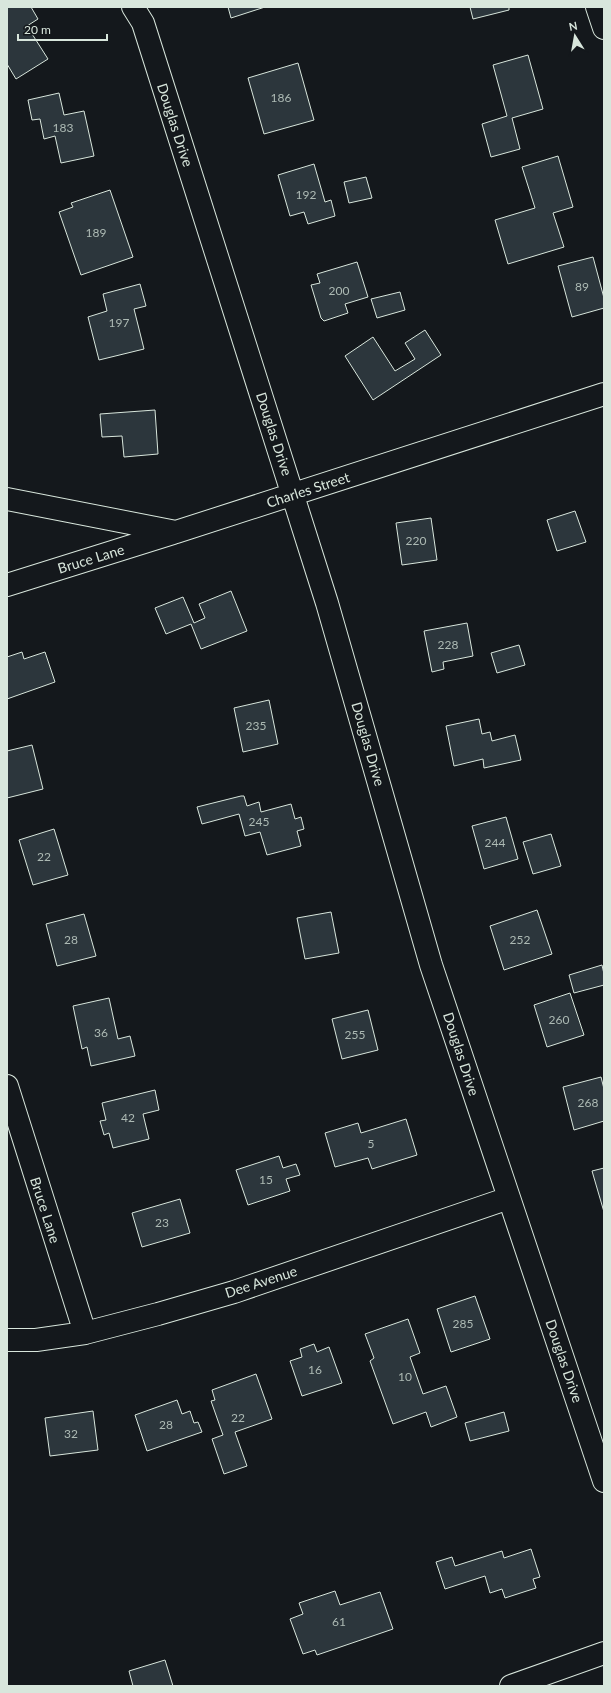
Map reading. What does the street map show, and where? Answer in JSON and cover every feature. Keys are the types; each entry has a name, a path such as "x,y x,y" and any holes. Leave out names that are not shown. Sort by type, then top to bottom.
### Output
{"street":[{"name":"Douglas Drive","path":"133,7 143,23 294,495 327,603 431,965 604,1480"},
{"path":"597,7 604,28"},
{"name":"Charles Street","path":"7,499 176,532 604,394"},
{"name":"Bruce Lane","path":"7,585 176,532"},
{"name":"Bruce Lane","path":"7,1086 85,1333"},
{"name":"Dee Avenue","path":"7,1340 36,1340 85,1333 158,1314 234,1292 509,1198"},
{"path":"511,1686 604,1653"}],"building":[{"path":"7,7 31,7 38,19 27,26 48,59 16,79 7,64"},
{"path":"228,7 265,7 231,18"},
{"path":"470,7 509,7 509,10 473,19"},
{"path":"528,55 543,109 512,118 520,149 491,157 482,124 507,116 493,65"},
{"path":"298,63 314,120 264,134 248,78"},
{"path":"59,93 64,115 84,111 94,156 61,163 55,136 44,139 40,119 32,120 28,100"},
{"path":"558,156 573,207 553,213 564,247 508,264 495,220 535,208 522,167"},
{"path":"314,164 325,202 331,200 335,216 308,224 304,212 290,216 278,175"},
{"path":"366,177 372,198 349,203 344,182"},
{"path":"110,190 133,257 81,275 59,212 73,207 71,203"},
{"path":"593,257 604,298 604,308 572,317 558,266"},
{"path":"357,262 368,297 345,304 348,313 324,321 321,318 311,285 320,283 317,274"},
{"path":"140,284 146,306 134,309 144,349 99,360 88,317 107,311 103,294"},
{"path":"400,292 405,310 377,318 371,299"},
{"path":"425,330 441,355 373,400 345,356 373,337 395,371 415,359 405,343"},
{"path":"155,410 158,454 124,457 122,436 102,437 100,414"},
{"path":"575,511 586,542 557,551 547,520"},
{"path":"431,518 437,560 402,565 396,523"},
{"path":"231,591 247,631 201,649 191,624 166,634 155,608 183,597 194,623 205,618 199,604"},
{"path":"467,623 473,656 443,662 444,669 432,672 424,631"},
{"path":"519,645 525,665 497,673 491,653"},
{"path":"22,652 24,659 45,652 55,682 7,699 7,657"},
{"path":"269,700 278,744 243,752 234,708"},
{"path":"479,719 482,734 490,732 492,741 515,735 521,760 484,768 483,759 454,766 446,726"},
{"path":"32,745 43,789 7,798 7,751"},
{"path":"244,796 247,806 259,802 261,812 291,804 295,819 301,817 304,829 297,831 301,846 267,855 260,832 245,836 239,814 202,824 197,807"},
{"path":"506,817 518,859 484,869 472,826"},
{"path":"54,829 68,875 33,885 19,840"},
{"path":"551,834 561,866 533,874 523,842"},
{"path":"537,910 552,954 504,970 490,926"},
{"path":"331,912 339,953 305,959 297,918"},
{"path":"84,914 96,956 57,966 46,924"},
{"path":"602,965 604,985 574,993 569,975"},
{"path":"570,993 584,1035 547,1047 534,1005"},
{"path":"109,998 118,1039 130,1036 135,1056 91,1066 87,1047 82,1049 73,1006"},
{"path":"368,1010 378,1050 342,1059 332,1019"},
{"path":"601,1077 604,1089 604,1121 574,1130 563,1087"},
{"path":"155,1090 159,1110 143,1114 149,1139 113,1148 109,1133 104,1135 100,1121 106,1120 102,1103"},
{"path":"406,1119 417,1155 372,1169 368,1158 335,1167 325,1133 358,1123 361,1133"},
{"path":"279,1156 283,1168 296,1164 300,1175 286,1179 290,1191 248,1205 236,1170"},
{"path":"604,1168 604,1212 592,1171"},
{"path":"180,1199 190,1233 142,1247 132,1213"},
{"path":"475,1296 490,1339 451,1352 437,1309"},
{"path":"408,1319 420,1353 410,1357 423,1394 446,1386 457,1417 431,1427 426,1412 393,1424 370,1361 374,1358 365,1334"},
{"path":"314,1344 317,1352 329,1347 342,1383 302,1396 290,1361 302,1357 300,1349"},
{"path":"256,1374 272,1419 235,1432 247,1466 224,1474 212,1439 223,1435 211,1401 215,1400 212,1390"},
{"path":"177,1400 182,1414 190,1411 194,1423 198,1422 202,1432 147,1451 135,1415"},
{"path":"93,1411 98,1450 50,1456 45,1418"},
{"path":"504,1412 509,1431 470,1441 465,1423"},
{"path":"531,1549 540,1577 533,1579 536,1588 505,1598 502,1589 490,1593 485,1576 445,1589 436,1562 452,1557 455,1566 502,1551 504,1558"},
{"path":"335,1591 340,1605 380,1592 393,1629 317,1655 315,1650 303,1654 290,1619 303,1614 299,1603"},
{"path":"165,1660 173,1686 133,1686 129,1671"}]}
